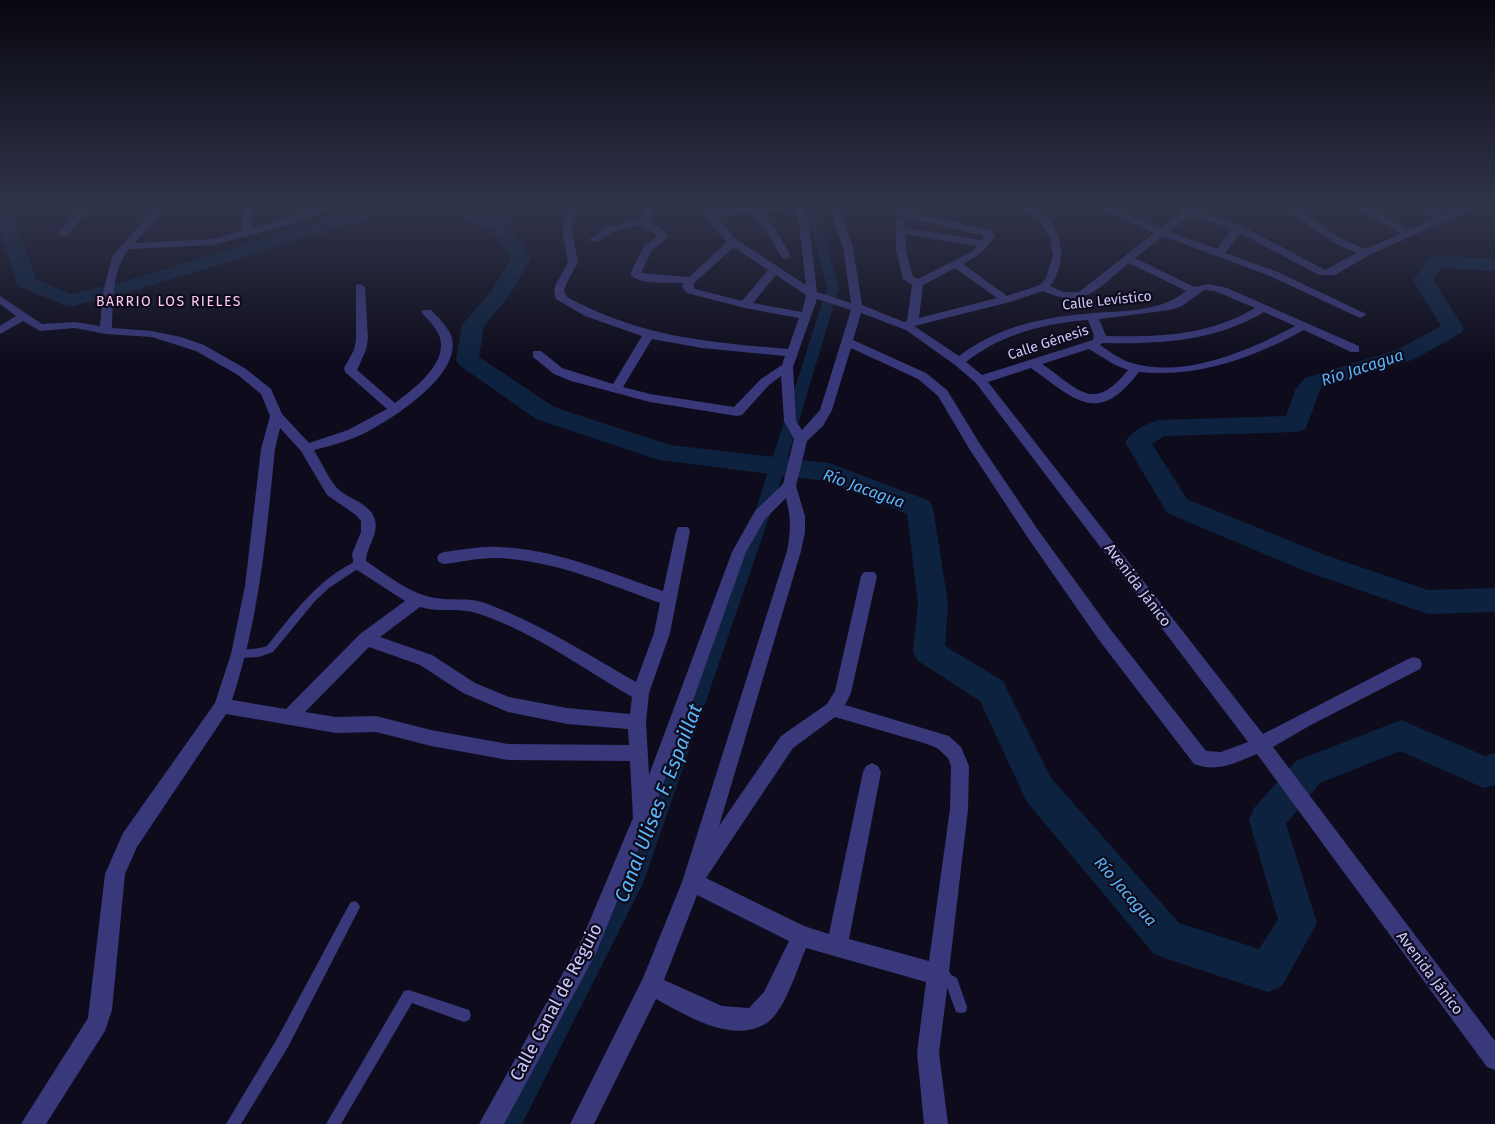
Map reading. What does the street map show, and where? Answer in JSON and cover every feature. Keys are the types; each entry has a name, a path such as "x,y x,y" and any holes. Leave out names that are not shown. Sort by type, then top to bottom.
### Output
{"street":[{"path":"106,331 109,289 117,258"},
{"path":"572,258 573,262 559,291 562,299 610,324 648,336 708,345 792,353"},
{"path":"642,258 635,269 637,276 692,280"},
{"path":"715,258 692,280 687,287 691,291 745,305 806,316"},
{"name":"Avenida Jánico","path":"757,258 815,296 909,323 980,380 1265,751 1495,1059"},
{"path":"801,439 790,421 787,367 815,296 809,258"},
{"path":"582,1124 651,985 692,882 794,551 798,532 798,516 789,486 801,439 818,423 826,410 847,342 853,307 849,258"},
{"path":"903,258 908,279 918,283"},
{"path":"965,258 918,283 909,323 1006,300 1044,287 1051,278 1057,258"},
{"path":"1232,258 1274,274 1360,315"},
{"path":"1274,274 1290,258"},
{"path":"1296,258 1323,273 1331,273 1356,258"},
{"path":"1044,287 1061,295 1082,295 1128,259 1192,290 1213,288 1355,349"},
{"path":"955,263 1006,300"},
{"path":"745,305 774,270"},
{"path":"360,287 362,339 360,350 350,368 394,409"},
{"name":"Calle Levístico","path":"959,362 975,347 1002,333 1052,321 1167,308 1183,301 1192,290"},
{"path":"0,299 40,328 75,325 106,331 152,334 200,348 242,372 267,392 276,416 306,448 332,491 361,511 368,520 368,532 359,554 359,564 392,587 419,599 443,605 475,606 511,621 641,693"},
{"path":"1096,342 1192,338 1238,323 1263,308"},
{"path":"306,448 358,430 394,409 429,382 446,353 446,338 428,312"},
{"path":"0,331 24,316"},
{"name":"Calle Génesis","path":"980,380 1096,342 1093,317"},
{"path":"1096,342 1120,363 1136,368 1170,370 1199,367 1238,356 1278,340 1304,326"},
{"path":"617,387 648,336"},
{"path":"847,342 922,376 943,393 975,447 1040,543 1105,635 1200,758 1211,761 1221,760 1265,751 1303,720 1414,664"},
{"path":"537,354 558,371 575,378 617,387 650,398 738,412 765,382 787,367"},
{"path":"1032,363 1083,399 1092,401 1113,395 1136,368"},
{"path":"33,1124 97,1023 101,1010 115,874 121,857 130,840 222,706 239,654 253,586 268,449 276,416"},
{"name":"Calle Canal de Reguio","path":"491,1124 590,946 642,818 739,552 760,515 789,486"},
{"path":"642,818 638,753 641,693 662,633 683,531"},
{"path":"444,558 491,552 543,559 669,599"},
{"path":"692,882 787,742 833,709 843,693 869,576"},
{"path":"289,717 366,639 419,599"},
{"path":"366,639 426,660 469,688 508,704 567,716 638,722"},
{"path":"222,706 336,725 376,724 431,738 508,752 638,753"},
{"path":"833,709 943,742 955,753 960,766 959,809 940,975 928,1053 936,1124"},
{"path":"837,947 872,772"},
{"path":"692,882 801,936 940,975"},
{"path":"651,985 729,1020 746,1021 761,1014 770,1004 801,936"}],"lane":[{"path":"239,654 259,653 270,649 326,585 359,564"},
{"path":"233,1124 283,1042 354,907"},
{"path":"940,975 952,983 961,1007"},
{"path":"333,1124 409,996 464,1015"}],"waterway":[{"name":"Río Jacagua","path":"19,258 27,283 69,301 136,284 219,258"},
{"name":"Río Jacagua","path":"521,258 501,293 473,325 467,360 545,413 668,454 829,472 920,508 933,603 929,652 992,691 1039,790 1167,939 1268,972 1298,923 1267,820 1308,772 1401,735 1484,772 1495,769"},
{"name":"Canal Ulises F. Espaillat","path":"508,1124 633,881 766,503 833,288 825,258"},
{"name":"Río Jacagua","path":"1495,265 1436,262 1423,280 1453,328 1407,354 1313,383 1307,390 1296,424 1159,428 1138,442 1177,506 1315,563 1428,602 1495,600"}],"district":[{"name":"BARRIO LOS RIELES","path":"169,301"}]}
